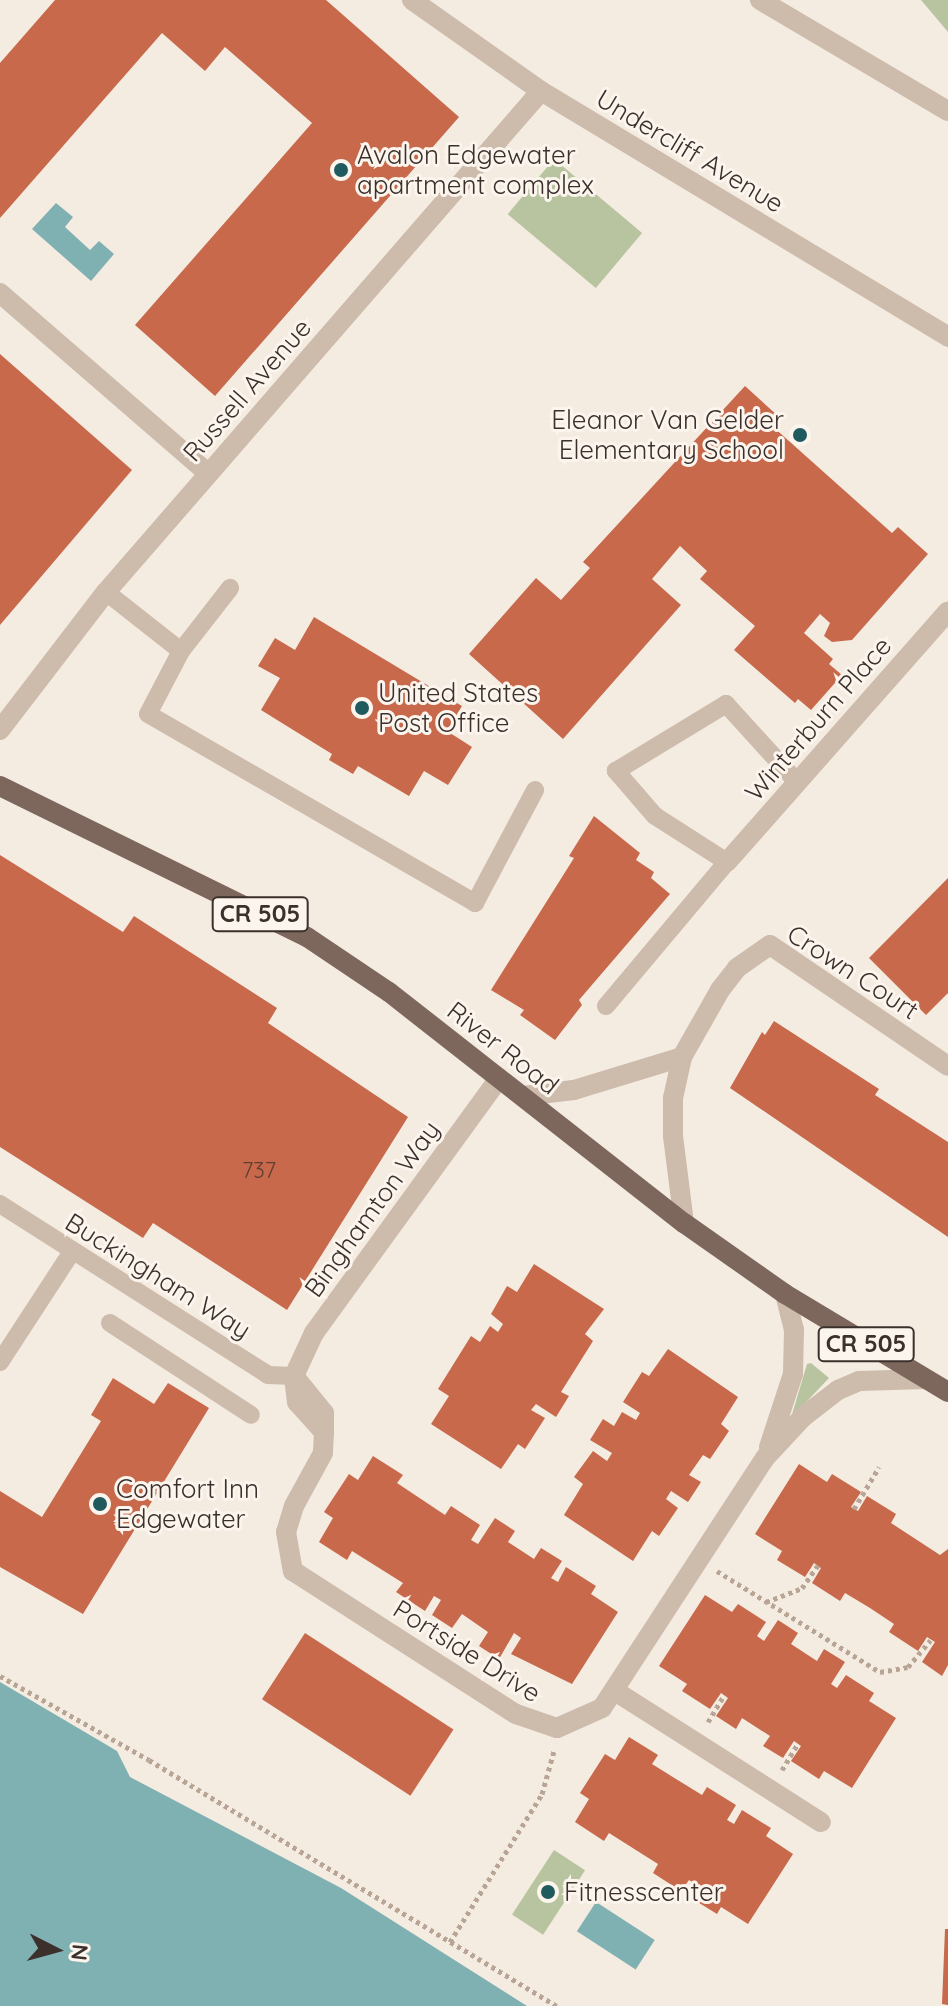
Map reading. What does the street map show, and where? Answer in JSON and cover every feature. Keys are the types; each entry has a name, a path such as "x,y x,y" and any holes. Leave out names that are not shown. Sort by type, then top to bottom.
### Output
{"main road":[{"name":"River Road","path":"0,786 307,937 523,1096 684,1223 785,1294 948,1392"}],"street":[{"name":"Undercliff Avenue","path":"412,0 541,91 948,337"},
{"path":"760,0 948,111"},
{"name":"Russell Avenue","path":"0,730 106,592 541,91"},
{"path":"0,293 209,474"},
{"name":"Winterburn Place","path":"727,862 948,611"},
{"name":"Crown Court","path":"684,1223 673,1136 673,1098 682,1057 720,990 737,968 770,945 948,1066"},
{"path":"523,1096 574,1090 682,1057"},
{"name":"Binghamton Way","path":"294,1376 314,1333 499,1078"},
{"name":"Portside Drive","path":"765,1458 793,1374 794,1330 785,1294"},
{"name":"Portside Drive","path":"294,1376 297,1402 324,1432 323,1453 294,1506 286,1532 293,1571 516,1714 557,1728 602,1708 765,1458 838,1390 884,1377 925,1379"},
{"path":"615,1691 821,1822"}],"lane":[{"path":"230,588 181,651 148,714 475,903 535,790"},
{"path":"106,592 181,651"},
{"path":"606,1006 727,862 655,816 616,771 726,704 797,782"},
{"name":"Buckingham Way","path":"0,1204 71,1253 268,1375 294,1376"},
{"path":"0,1362 71,1253"},
{"path":"110,1323 251,1415"}],"path":[{"path":"854,1509 879,1467"},
{"path":"700,1559 880,1672 908,1667 931,1640"},
{"path":"766,1602 802,1588 818,1565"},
{"path":"0,1676 556,2006"},
{"path":"450,1942 542,1794 557,1728"}],"green space":[{"path":"921,0 948,0 948,32"},
{"path":"554,159 642,233 596,288 508,214"},
{"path":"811,1363 829,1378 791,1418 807,1364"},
{"name":"Fitnesscenter","path":"554,1850 585,1870 543,1935 512,1915"}],"water":[{"path":"56,203 73,217 65,227 90,250 99,241 114,254 91,281 32,229"},
{"path":"0,1682 117,1751 130,1777 341,1888 527,2006 0,2006"},
{"path":"596,1902 655,1940 636,1969 577,1931"}],"building":[{"name":"Avalon Edgewater apartment complex","path":"55,0 326,0 459,117 215,396 135,325 312,123 225,47 205,71 162,33 0,218 0,63"},
{"path":"0,354 132,470 0,625"},
{"path":"745,386 779,417 771,425 892,533 898,527 928,554 852,640 832,642 824,636 830,623 820,614 804,633 833,659 829,664 842,675 811,710 798,699 795,703 734,650 755,626 700,579 707,571 680,546 652,579 681,605 563,739 469,654 536,578 561,600 590,568 583,562"},
{"name":"United States Post Office","path":"314,617 462,706 447,731 472,747 448,785 424,771 409,796 358,766 353,774 329,760 332,754 261,710 280,678 258,666 275,638 295,650"},
{"path":"594,816 640,853 636,860 654,872 651,878 670,894 579,1000 582,1005 555,1040 520,1015 524,1010 491,990 574,858 569,856"},
{"path":"0,855 123,932 134,916 277,1008 268,1023 408,1117 287,1310 153,1223 143,1238 0,1147"},
{"path":"948,878 948,993 926,1015 869,958"},
{"path":"774,1021 879,1089 875,1095 948,1142 948,1237 730,1088 762,1032 765,1035"},
{"path":"534,1264 604,1309 585,1334 593,1341 561,1392 569,1396 556,1417 536,1404 531,1410 545,1418 525,1449 518,1444 501,1469 431,1424 449,1396 438,1389 471,1336 480,1342 490,1326 498,1332 503,1324 491,1314 507,1286 517,1292"},
{"path":"668,1349 738,1397 721,1424 729,1431 710,1459 703,1455 689,1475 701,1482 688,1502 671,1491 666,1499 678,1508 659,1536 652,1531 633,1561 564,1515 583,1484 574,1477 593,1451 607,1461 612,1453 590,1440 603,1419 614,1426 622,1412 636,1420 640,1413 623,1402 642,1372 649,1376"},
{"name":"Comfort Inn Edgewater","path":"113,1378 154,1404 168,1383 209,1408 83,1614 0,1567 0,1491 42,1517 101,1421 91,1415"},
{"path":"373,1456 403,1475 397,1483 445,1515 451,1506 480,1525 471,1540 478,1544 495,1518 515,1531 508,1542 534,1559 541,1548 562,1561 551,1578 558,1582 566,1567 596,1586 591,1594 618,1612 572,1684 511,1654 521,1638 514,1633 499,1659 479,1646 488,1632 462,1614 452,1628 432,1615 441,1600 434,1596 425,1611 396,1592 403,1583 352,1551 347,1560 319,1542 333,1518 324,1512 349,1474 358,1480"},
{"path":"799,1464 827,1482 832,1474 861,1492 851,1507 858,1511 867,1496 896,1514 891,1523 940,1555 948,1549 948,1665 942,1676 922,1662 935,1642 927,1637 918,1651 889,1632 894,1624 870,1608 845,1593 840,1601 812,1583 821,1568 814,1563 805,1577 777,1560 782,1551 755,1534"},
{"path":"705,1595 732,1612 738,1604 766,1622 757,1636 764,1641 778,1620 798,1633 791,1644 817,1661 824,1649 845,1662 831,1684 837,1688 846,1675 874,1693 869,1701 896,1718 852,1788 824,1771 819,1779 791,1761 801,1746 794,1741 783,1758 763,1746 770,1736 742,1718 736,1729 716,1716 728,1698 721,1693 710,1709 682,1691 687,1684 659,1666"},
{"path":"305,1633 453,1729 410,1796 262,1699"},
{"path":"629,1737 658,1755 652,1764 702,1795 707,1787 736,1805 727,1820 734,1824 742,1810 771,1828 766,1836 793,1854 748,1924 721,1907 717,1914 688,1896 695,1884 689,1880 681,1891 653,1873 658,1864 609,1833 604,1841 575,1822 589,1799 580,1793 605,1754 615,1760"},
{"path":"945,1929 948,1929 948,2005 942,2004"}],"place":[{"name":"Avalon Edgewater apartment complex","path":"341,170"},
{"name":"Eleanor Van Gelder Elementary School","path":"800,435"},
{"name":"United States Post Office","path":"362,708"},
{"name":"Comfort Inn Edgewater","path":"100,1504"},
{"name":"Fitnesscenter","path":"548,1892"}]}
